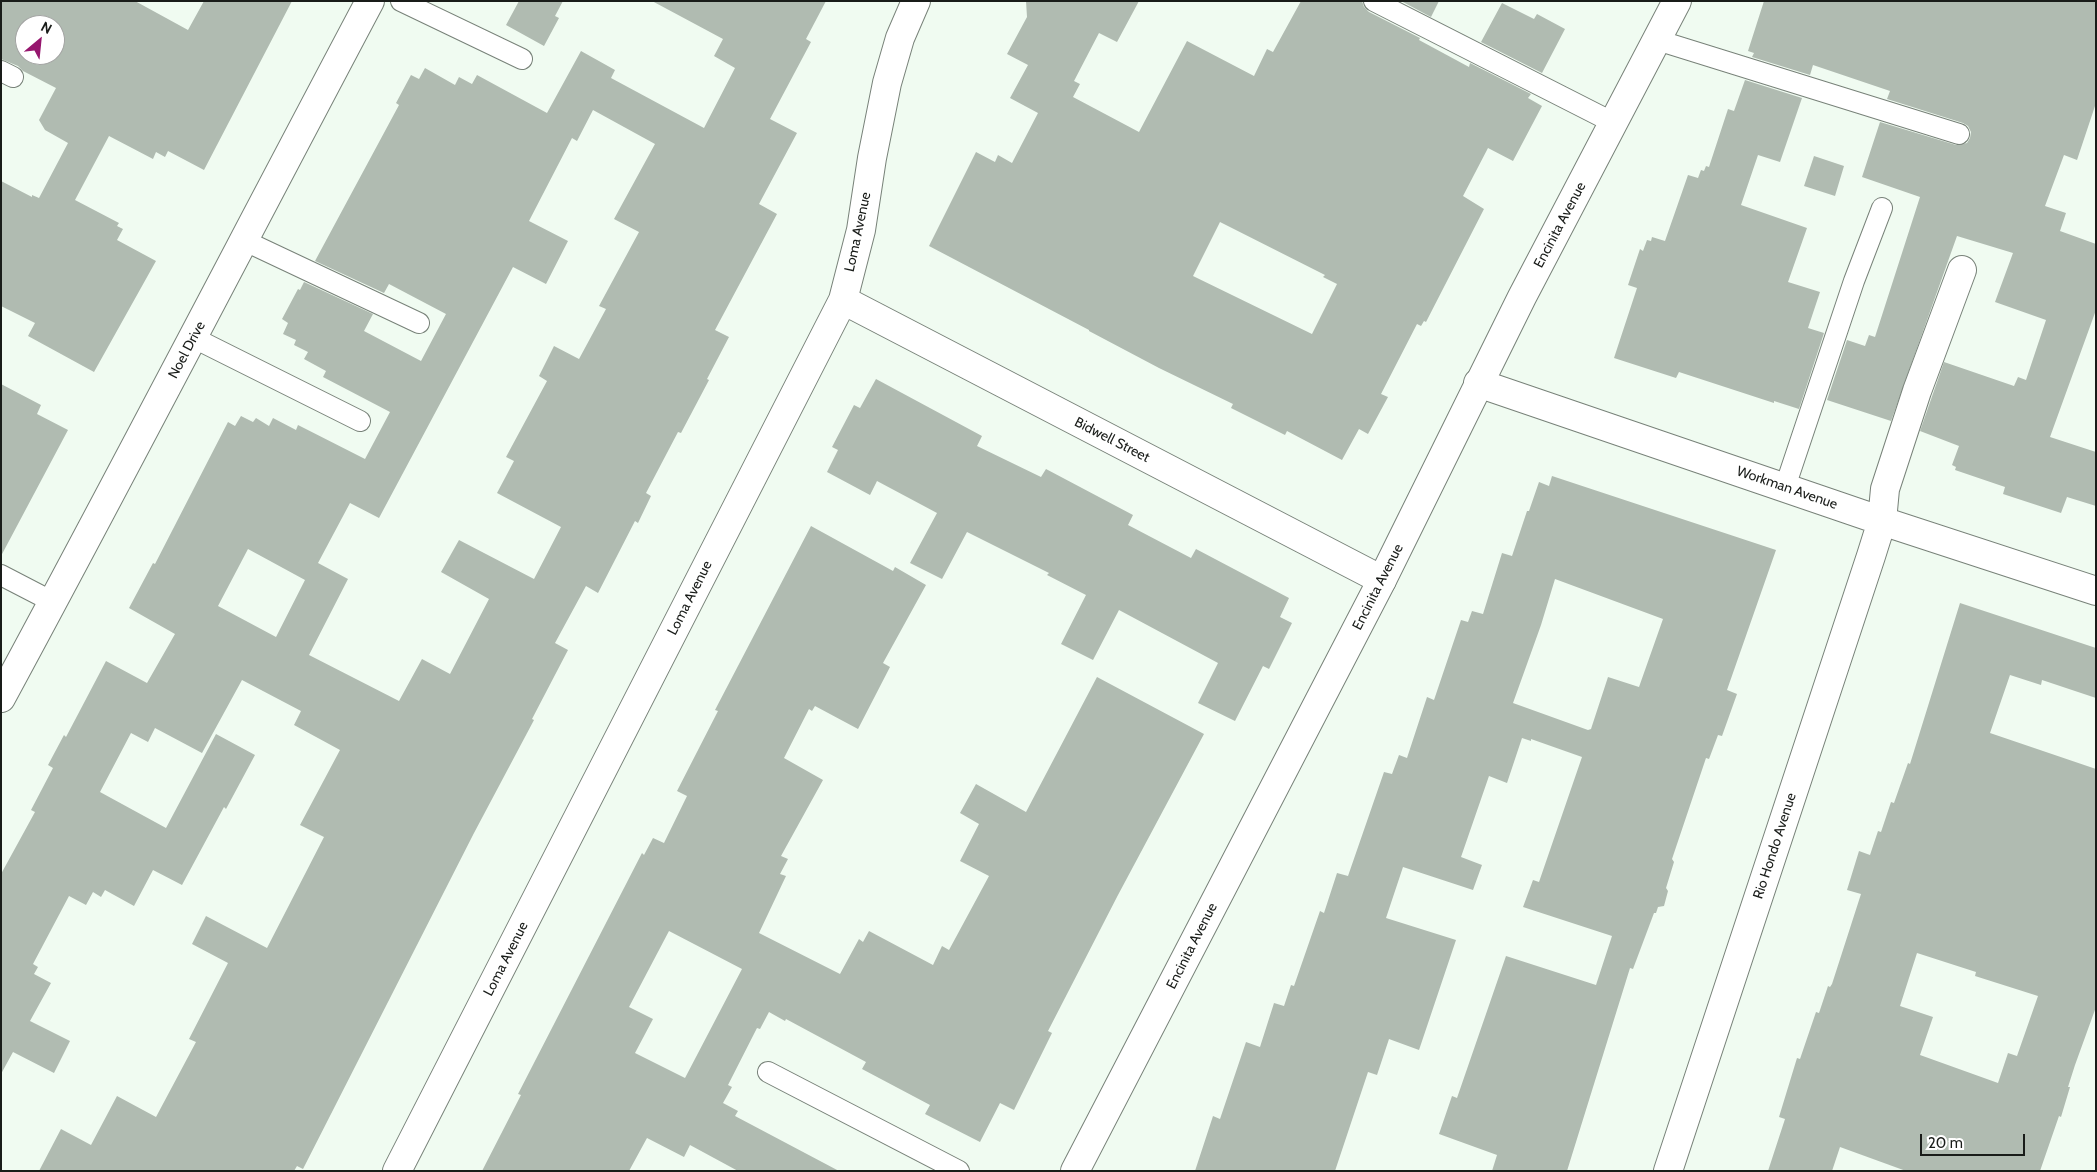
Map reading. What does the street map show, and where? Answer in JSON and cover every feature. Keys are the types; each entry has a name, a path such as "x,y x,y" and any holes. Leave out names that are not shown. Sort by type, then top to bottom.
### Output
{"street":[{"name":"Noel Drive","path":"1,698 194,338 243,240 370,1"},
{"name":"Loma Avenue","path":"397,1171 843,300 861,230 872,158 888,83 900,38 916,1"},
{"name":"Encinita Avenue","path":"1076,1171 1382,580 1478,383 1678,1"},
{"name":"Rio Hondo Avenue","path":"1668,1171 1882,521 1885,489 1917,392 1962,270"},
{"name":"Bidwell Street","path":"843,300 1382,580"},
{"name":"Workman Avenue","path":"1478,383 1882,521 2096,591"}],"lane":[{"path":"401,1 522,59"},
{"path":"1374,1 1614,123"},
{"path":"1657,40 1960,134"},
{"path":"1785,487 1854,281 1882,208"},
{"path":"243,240 419,323"},
{"path":"194,338 360,420"},
{"path":"1,575 53,602"},
{"path":"768,1072 959,1171"}],"building":[{"path":"1,1 135,1 188,30 204,1 292,1 204,170 168,151 165,157 156,152 153,159 109,136 75,200 119,223 117,226 123,229 117,240 156,261 94,372 28,336 35,323 1,306 1,181 32,197 32,195 39,198 68,143 45,130 39,120 56,88 23,71 16,65 65,65 65,15 15,15 15,65 1,59"},
{"path":"519,1 563,1 555,16 559,18 544,46 506,25"},
{"path":"652,1 826,1 806,39 811,42 770,119 797,133 759,204 777,214 715,330 729,337 707,379 709,380 681,433 678,432 646,493 651,496 638,523 635,521 598,593 586,586 555,643 568,650 532,719 534,720 474,833 303,1169 297,1166 294,1171 39,1171 61,1129 91,1145 117,1096 156,1117 196,1042 189,1039 228,963 192,944 206,916 267,948 324,837 300,825 340,750 294,725 301,711 242,680 202,753 155,728 148,742 131,733 100,792 166,828 216,734 255,755 226,809 224,807 182,885 153,870 134,906 105,890 101,897 93,892 86,905 69,896 33,964 38,967 34,974 51,983 30,1021 70,1041 54,1073 13,1052 1,1074 1,874 35,812 31,810 53,768 48,765 64,735 66,737 106,661 147,683 175,634 129,608 153,563 155,564 228,422 235,426 241,416 253,422 256,418 269,426 273,418 296,430 298,425 365,459 390,412 323,377 326,371 304,359 308,352 294,345 296,340 283,334 288,323 282,319 298,289 300,290 304,282 373,314 364,331 421,361 446,314 389,284 384,293 315,261 399,105 396,103 411,75 419,79 425,68 455,85 459,77 472,84 477,75 547,113 581,51 615,70 611,78 704,128 735,68 714,56 723,39","holes":["593,110 655,144 614,219 639,232 599,306 606,309 579,359 554,346 539,376 547,381 506,457 514,461 497,493 561,527 534,579 459,540 441,572 489,599 450,674 422,659 399,701 309,655 348,579 318,563 350,503 379,518 513,267 546,284 568,241 529,221 572,138 577,141","248,549 305,580 276,637 218,606"]},
{"path":"1026,1 1139,1 1117,42 1099,33 1074,81 1080,84 1073,97 1139,132 1187,41 1254,76 1267,49 1273,52 1301,1 1362,1 1364,7 1369,12 1420,38 1419,40 1469,67 1470,63 1531,94 1528,98 1542,106 1513,161 1488,148 1463,196 1484,209 1426,322 1424,321 1421,326 1417,324 1381,394 1388,397 1368,434 1359,429 1342,460 1287,431 1285,435 1231,408 1233,404 1159,368 929,246 976,152 995,162 998,155 1012,163 1038,113 1010,98 1028,65 1007,54 1027,17","holes":["1220,222 1325,275 1323,277 1337,284 1312,334 1193,276"]},
{"path":"1401,1 1439,1 1431,17"},
{"path":"1764,1 2096,1 2096,103 2077,160 2064,155 2045,206 2066,213 2060,231 2096,244 2096,310 2050,437 2096,452 2096,506 2067,497 2061,513 2003,494 2005,487 1955,470 1956,467 1952,465 1959,446 1920,431 1944,362 2014,386 2018,377 2026,380 2046,320 1995,302 2013,253 1957,236 1891,421 1827,400 1847,340 1865,346 1869,335 1875,337 1920,197 1862,177 1880,122 1956,145 1967,143 1971,132 1968,126 1963,123 1887,99 1890,91 1813,65 1810,75 1752,57 1754,53 1748,51"},
{"path":"1502,3 1534,19 1537,14 1565,29 1542,73 1481,42"},
{"path":"1745,80 1802,98 1780,162 1758,155 1741,205 1807,228 1788,282 1820,292 1808,328 1824,333 1799,409 1774,401 1774,403 1679,372 1676,378 1614,358 1637,288 1628,285 1640,249 1643,251 1647,240 1651,241 1652,237 1665,241 1688,175 1698,178 1701,170 1704,171 1706,166 1709,167 1728,109 1734,111"},
{"path":"1814,156 1844,166 1835,196 1804,186"},
{"path":"876,379 982,436 977,446 1041,477 1046,469 1133,515 1128,525 1191,558 1196,549 1289,598 1280,617 1292,623 1269,669 1263,666 1235,721 1198,703 1218,663 1119,610 1093,660 1061,644 1086,595 1047,575 1049,573 967,532 942,579 910,563 937,513 877,481 870,495 827,472 838,450 832,447 854,405 860,408"},
{"path":"1,384 41,405 37,414 68,430 1,556"},
{"path":"1552,476 1776,550 1727,690 1737,694 1722,736 1718,735 1709,759 1706,758 1672,859 1674,862 1666,888 1668,891 1664,906 1658,907 1656,913 1654,913 1633,969 1630,968 1567,1171 1492,1171 1497,1155 1439,1134 1452,1096 1457,1098 1506,956 1596,985 1612,936 1523,907 1533,880 1539,882 1582,757 1531,739 1531,741 1522,738 1507,783 1489,776 1461,857 1482,865 1473,890 1403,867 1386,918 1456,940 1419,1050 1389,1039 1377,1075 1368,1072 1335,1171 1195,1171 1213,1116 1220,1119 1246,1042 1260,1047 1274,1003 1284,1006 1291,985 1294,986 1320,911 1324,913 1337,873 1348,876 1384,772 1392,774 1399,755 1407,758 1427,697 1434,700 1461,620 1468,622 1472,611 1483,614 1502,553 1512,556 1539,482 1549,486","holes":["1555,579 1663,619 1639,687 1608,677 1591,729 1588,730 1513,703"]},
{"path":"811,526 893,571 895,567 926,585 883,663 890,667 858,729 815,706 812,711 809,709 784,758 823,780 781,856 788,859 780,874 786,876 759,933 840,974 859,939 863,942 869,931 933,965 942,946 949,950 989,876 960,861 979,824 960,813 976,784 1026,812 1097,677 1204,734 1048,1031 1052,1033 1014,1110 1000,1103 980,1142 925,1114 930,1105 862,1069 866,1062 786,1019 785,1021 769,1012 760,1029 757,1028 728,1085 732,1087 723,1103 738,1111 735,1116 839,1171 738,1171 690,1145 684,1157 647,1138 629,1171 482,1171 521,1095 518,1094 642,853 644,855 653,838 664,843 687,796 677,791 718,711 715,710","holes":["669,931 742,969 685,1078 635,1053 653,1019 629,1007"]},
{"path":"1960,603 2096,648 2096,698 2042,680 2041,685 2010,675 1990,733 2096,769 2096,1007 2068,1087 2070,1087 2061,1117 2059,1116 2040,1171 1906,1171 1840,1147 1832,1171 1768,1171 1785,1119 1779,1117 1797,1058 1800,1059 1816,1012 1819,1013 1828,986 1830,987 1832,984 1861,894 1847,890 1859,851 1870,855 1878,831 1881,832 1891,802 1894,803 1908,763 1910,764","holes":["1917,953 1976,972 1975,976 2038,996 2017,1056 2008,1053 1998,1083 1920,1055 1933,1017 1900,1006"]}]}
